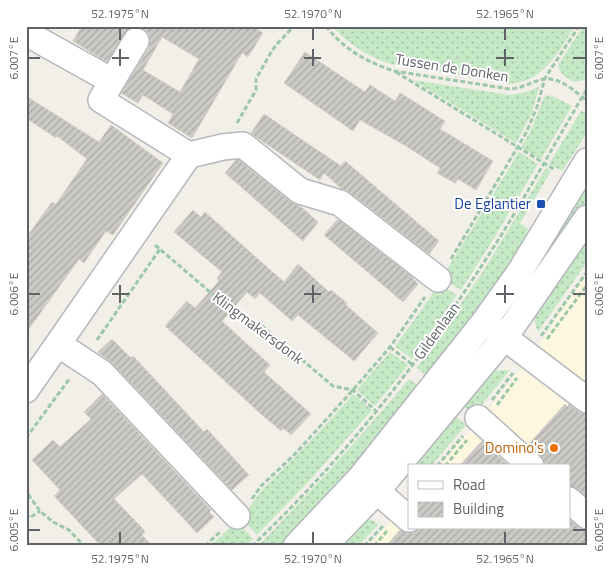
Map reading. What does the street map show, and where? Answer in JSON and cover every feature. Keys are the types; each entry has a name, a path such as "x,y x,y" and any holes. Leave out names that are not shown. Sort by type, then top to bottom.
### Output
{"street":[{"path":"26,33 112,81"},
{"path":"136,41 101,100 189,155"},
{"path":"26,390 189,155 243,145 300,192 340,203 438,279"},
{"name":"Gildenlaan","path":"324,546 519,273 587,161"},
{"name":"Gildenlaan","path":"296,546 369,484 505,337 587,218"},
{"path":"484,322 587,400"},
{"path":"58,344 102,374 236,516"},
{"path":"478,418 529,464"},
{"path":"369,484 408,518"},
{"path":"570,501 587,516"}],"path":[{"path":"224,147 256,90 256,79 270,54 294,26"},
{"name":"Tussen de Donken","path":"326,26 339,41 358,55 394,71 510,89 525,86 545,78"},
{"path":"205,546 248,505 261,486 294,455 390,347 438,279 517,147 534,115 545,78 579,26"},
{"path":"394,71 558,173"},
{"path":"545,78 559,81 587,101"},
{"name":"Gildenlaan","path":"252,546 302,496 357,434 413,365 482,265 587,89"},
{"name":"Klingmakersdonk","path":"136,233 160,249 244,320 262,326 333,386 353,390"},
{"path":"390,347 413,365"},
{"path":"353,390 376,411"},
{"path":"26,487 30,497 40,511 53,522 69,530 84,546"},
{"path":"26,514 29,518 40,511"}],"shaded area":[{"path":"587,273 587,546 369,546 408,501 408,530 570,530 570,464 441,464 487,411 535,351"}],"green space":[{"path":"332,26 575,26 556,55 541,72 532,78 509,84 390,64 358,49"},
{"path":"583,26 587,26 587,75 584,80 575,82 562,74 558,65"},
{"path":"413,80 509,95 523,93 539,87 532,113 516,143"},
{"path":"550,95 572,106 541,159 521,148 532,128 544,97"},
{"path":"581,111 587,113 587,133 562,171 549,164"},
{"path":"519,152 538,164 461,290 442,278"},
{"path":"546,168 551,171 520,223 528,229 512,270 432,380 417,368 484,270"},
{"path":"587,173 587,206 535,282 525,275"},
{"path":"587,229 587,262 538,332 532,312"},
{"path":"439,284 457,295 412,359 395,346"},
{"path":"390,352 408,365 375,406 357,390"},
{"path":"510,370 474,414 460,403 488,371"},
{"path":"409,379 424,391 288,546 258,546 373,422"},
{"path":"353,394 372,410 312,478 257,535 241,517 262,491"},
{"path":"451,413 466,425 433,464 412,464"},
{"path":"363,517 374,521 378,525 358,546 332,546"},
{"path":"237,521 253,539 246,546 210,546"}],"building":[{"path":"82,26 253,26 263,33 248,57 242,53 192,138 168,123 173,114 143,95 138,103 121,93 149,48 149,34 144,29 137,27 129,29 107,62 73,41","holes":["162,37 199,59 180,92 143,70"]},
{"path":"305,52 365,92 370,85 395,101 400,93 445,121 440,129 493,161 476,190 458,179 455,183 437,173 440,168 360,120 353,131 284,83"},
{"path":"26,96 99,142 111,125 163,163 113,235 106,231 84,263 79,259 26,333 26,238 52,202 56,204 87,159 57,136 56,138 26,118"},
{"path":"264,114 341,166 345,161 439,241 429,254 349,192 342,189 324,173 320,180 251,133"},
{"path":"236,160 239,160 291,202 300,206 318,222 303,241 225,173"},
{"path":"193,210 201,217 205,212 284,282 298,264 329,292 331,290 347,303 346,305 378,333 354,361 298,315 292,321 260,293 255,299 247,292 222,321 270,365 264,372 311,414 291,435 283,428 281,431 262,415 165,326 187,301 195,308 219,281 217,278 222,272 174,232"},
{"path":"338,219 410,275 418,284 403,302 324,235"},
{"path":"112,339 131,358 133,356 204,432 207,429 249,475 232,490 112,363 98,352"},
{"path":"102,394 211,510 209,512 214,517 197,533 142,474 114,499 145,531 142,535 152,546 101,546 54,496 60,490 32,460 53,440 60,447 91,419 84,412"},
{"path":"565,404 568,407 569,404 579,412 587,414 587,497 578,489 570,486 570,464 545,464 541,456 529,444"},
{"path":"482,441 507,464 461,464"},
{"path":"570,520 578,527 587,530 587,546 386,546 400,530 407,533 417,530 570,530"}],"place":[{"name":"De Eglantier","path":"541,204"},
{"name":"Domino's","path":"554,448"}]}
